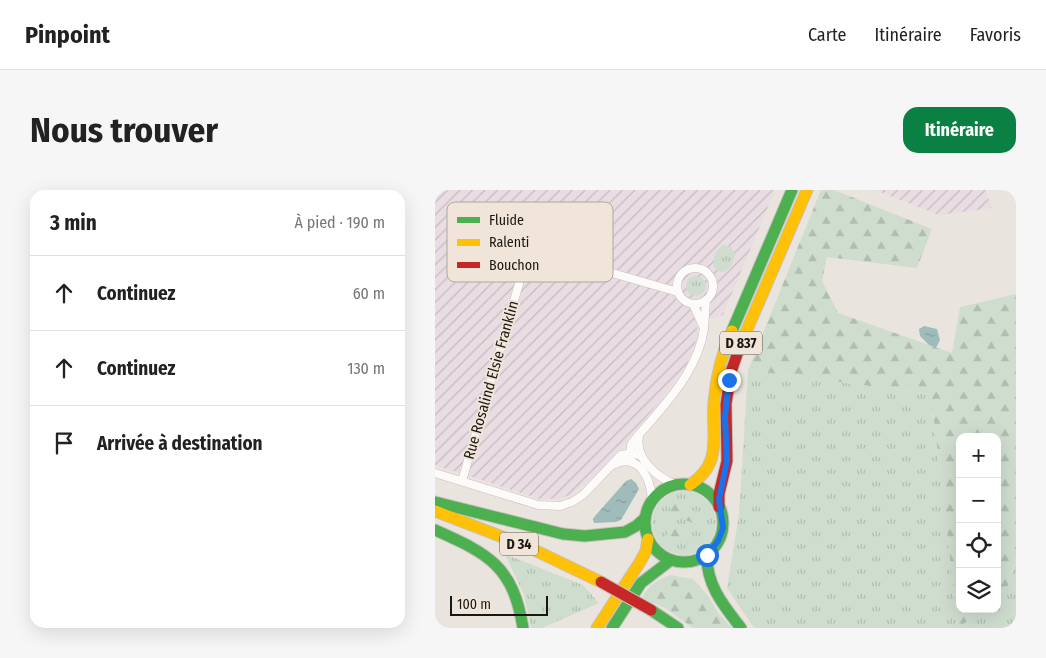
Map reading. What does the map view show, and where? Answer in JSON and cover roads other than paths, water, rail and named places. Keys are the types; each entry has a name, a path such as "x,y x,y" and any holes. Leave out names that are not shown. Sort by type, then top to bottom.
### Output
{"main road":[{"name":"D 837","path":"690,484 702,477 712,460 714,446 714,402 721,362 730,335 792,190"},
{"name":"D 837","path":"719,506 719,494 727,461 726,404 731,372 744,336 807,190"},
{"path":"690,484 707,492 719,506 722,517 722,531 717,544 707,555 687,562 671,560 657,552 648,539 645,530 645,518 652,501 662,490 676,485 690,484"},
{"path":"435,502 563,534 585,536 625,532 645,518"},
{"name":"D 34","path":"435,512 526,546 601,582 651,610 678,628"},
{"name":"D 34","path":"435,530 480,550 500,568 515,591 523,628"},
{"path":"597,628 640,562 646,551 648,539"},
{"path":"707,555 705,567 710,581 721,601 741,628"},
{"path":"612,628 641,583 671,560"}],"street":[{"path":"632,462 631,445 684,379 701,341 706,300 712,292 713,281 708,273 701,269 693,268 683,273 677,284 678,292 685,301 693,304 706,300"},
{"name":"Rue Rosalind Elsie Franklin","path":"613,273 678,292"},
{"name":"Rue Rosalind Elsie Franklin","path":"462,481 519,282"},
{"path":"693,304 704,328"},
{"path":"639,436 637,445 641,456 659,476 676,485"},
{"path":"435,473 538,505 560,506 583,496 621,455 630,453 641,456"},
{"path":"611,466 622,461 632,462 639,466 650,485 652,501"}],"water":[{"path":"924,326 937,329 940,340 936,348 929,345 920,336 919,329"},
{"path":"631,479 639,489 621,520 594,523 593,519 595,516 626,481"}]}
